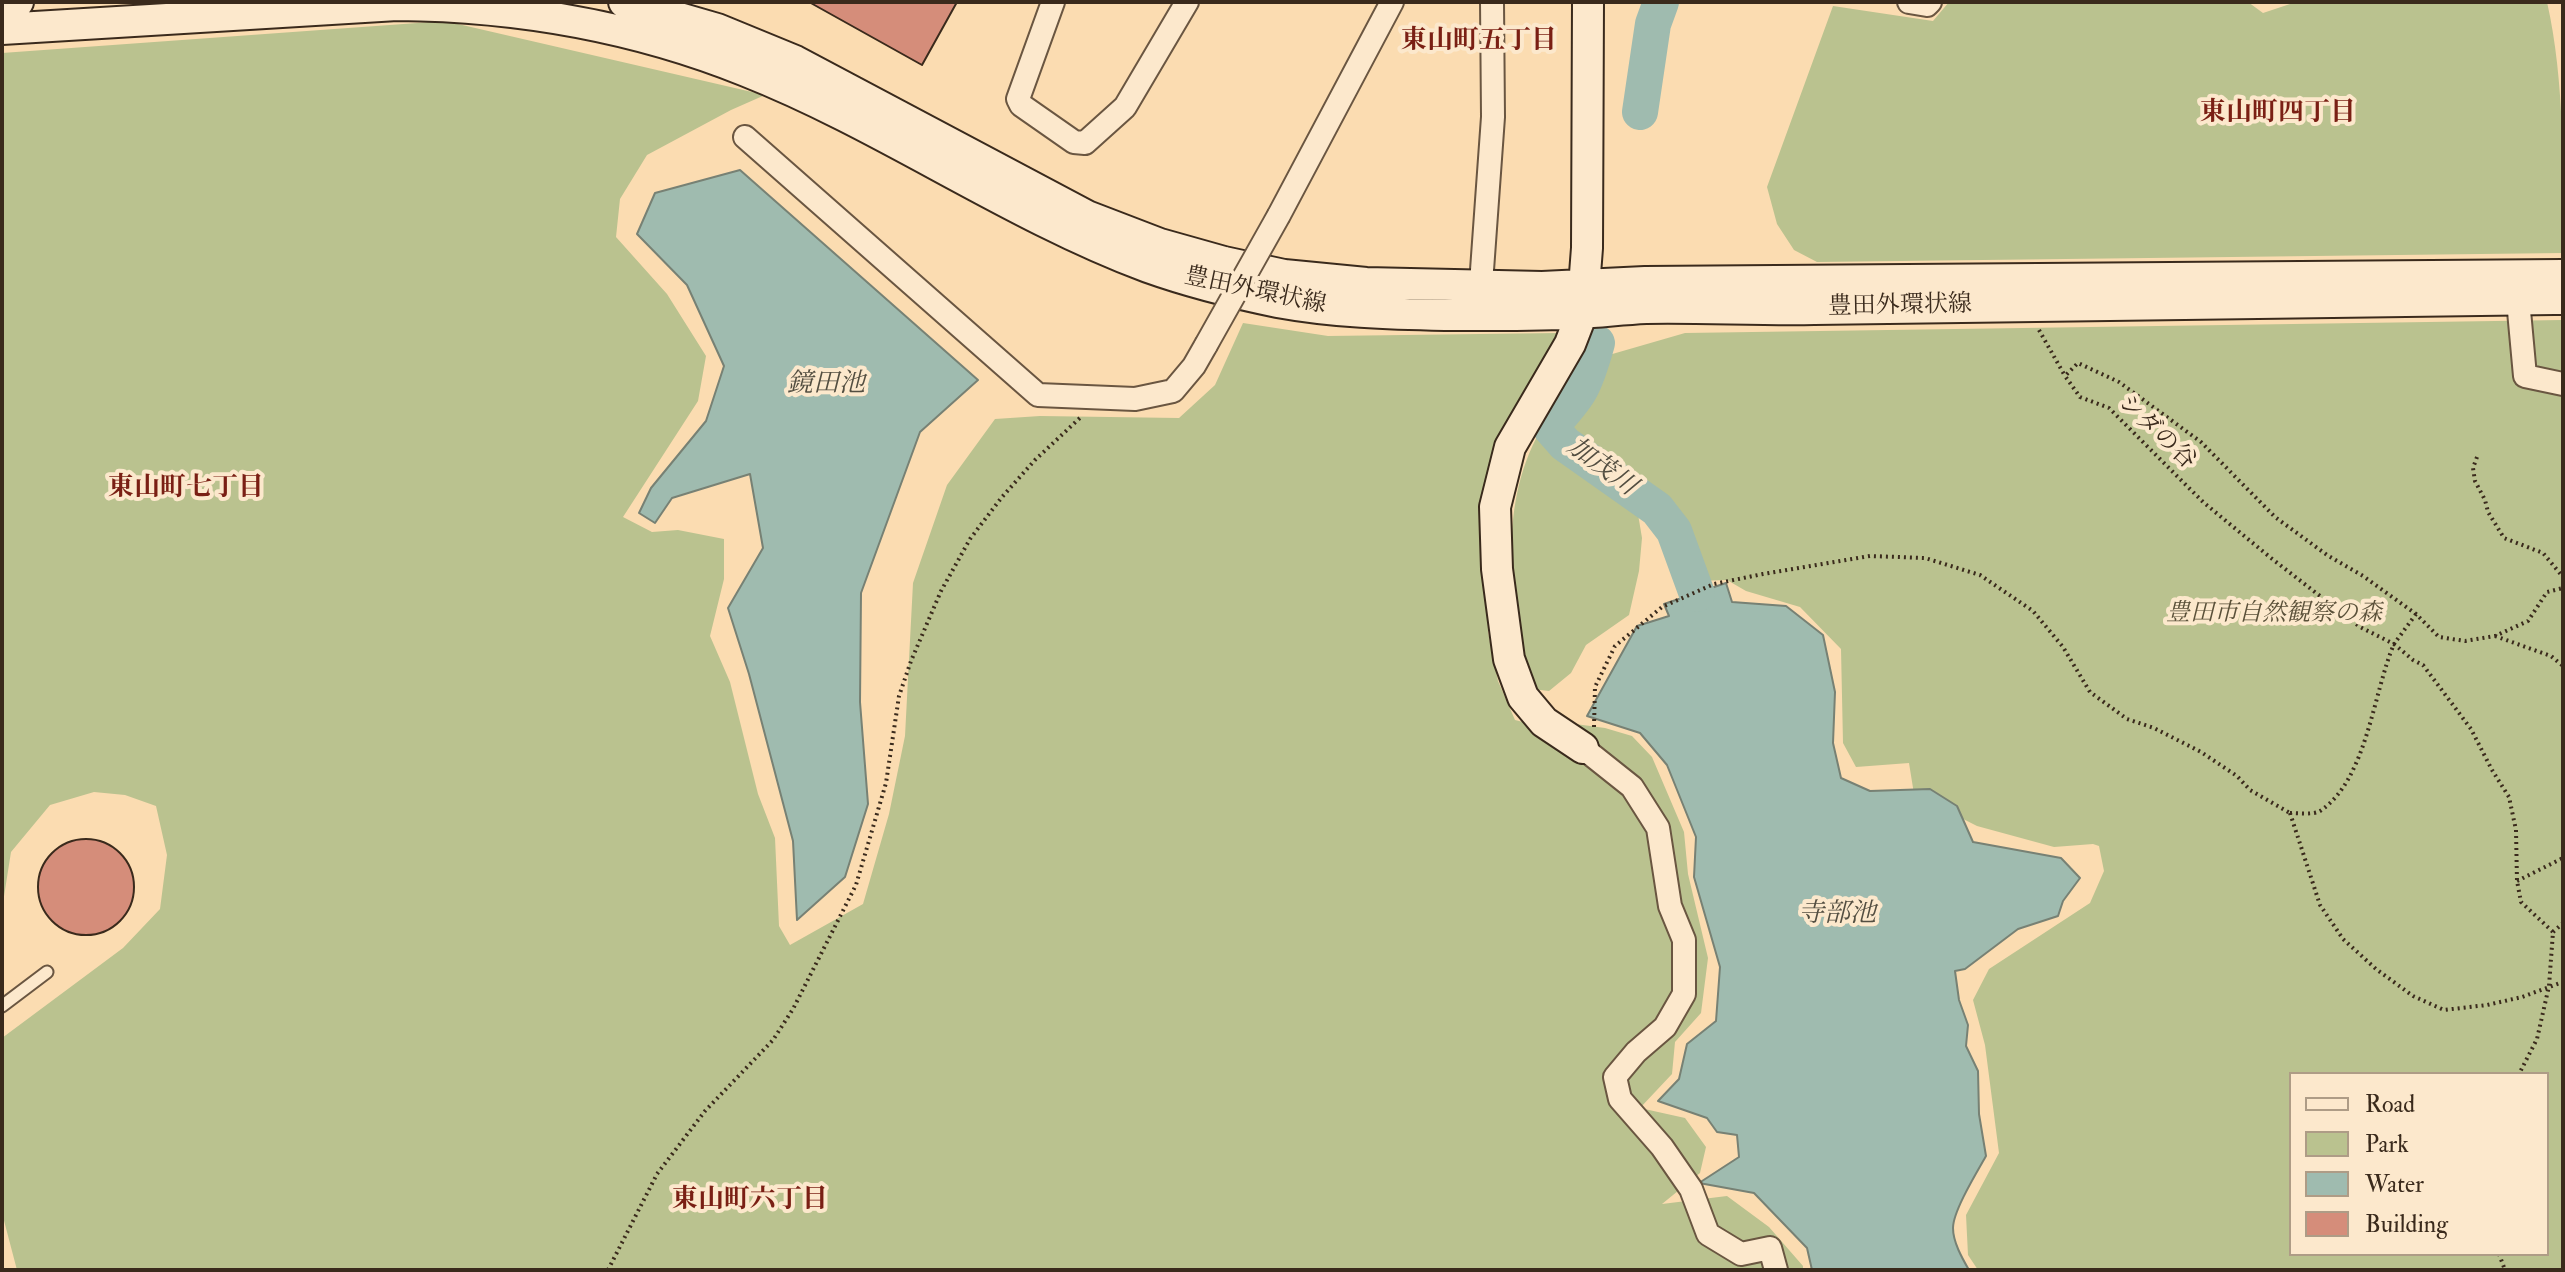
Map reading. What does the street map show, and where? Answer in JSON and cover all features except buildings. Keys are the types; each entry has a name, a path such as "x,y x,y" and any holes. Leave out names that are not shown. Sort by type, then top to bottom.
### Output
{"street":[{"path":"2,3 18,2"},
{"name":"豊田外環状線","path":"624,2 717,29 795,61 1087,216 1160,244 1284,275 1366,283 1542,287 1584,299 1644,308 1808,309 2078,303 2563,299"},
{"path":"1053,2 1018,99 1021,105 1074,142 1085,143 1125,107 1187,2"},
{"path":"745,137 1038,395 1135,399 1173,391 1194,366 1279,215 1392,2"},
{"path":"1481,284 1493,117 1492,2"},
{"path":"1588,2 1584,299 1570,344 1510,447 1495,507 1501,611 1514,672 1523,697 1544,722 1632,787 1658,828 1670,906 1684,940 1684,994 1665,1027 1636,1052 1615,1077 1620,1099 1662,1147 1691,1189 1708,1234 1741,1254 1770,1248 1776,1270"},
{"path":"1909,2 1927,5 1930,2"},
{"name":"豊田外環状線","path":"2,29 397,5 453,5 545,14 651,38 750,72 839,113 1072,233 1147,266 1214,288 1310,307 1389,314 1584,299 1645,282 2563,275"},
{"path":"2518,300 2525,376 2563,384"}],"lane":[{"path":"2,1006 47,972"}],"path":[{"path":"2035,322 2047,349 2065,376"},
{"name":"シダの谷","path":"2416,614 2275,517 2201,442 2119,382 2078,363 2065,376 2080,397 2109,408 2203,502 2271,558 2360,627 2394,644 2423,665 2471,729 2509,797 2516,830 2517,881"},
{"path":"608,1270 657,1174 705,1111 773,1040 793,1009 856,885 886,783 899,696 941,591 962,552 1026,469 1101,398"},
{"path":"2477,457 2473,468 2475,481 2488,512 2504,538 2543,553 2563,577"},
{"path":"1583,748 1594,734 1595,687 1615,646 1662,607 1714,584 1763,574 1870,556 1925,558 1980,575 2033,611 2063,647 2090,692 2127,719 2154,728 2201,752 2237,776 2250,790 2290,813 2318,813 2339,794 2356,765 2386,663 2394,644 2416,614 2439,637 2465,641 2495,636 2528,621 2547,592 2563,588"},
{"path":"2495,636 2551,656 2563,666"},
{"path":"2290,813 2320,905 2343,939 2376,969 2413,996 2444,1010 2522,997 2563,982"},
{"path":"2553,932 2521,902 2517,881 2563,858"},
{"path":"2520,1072 2537,1039 2549,986 2553,932 2563,923"}],"green space":[{"path":"1949,2 2248,2 2263,13 2296,2 2547,2 2560,94 2563,253 1817,262 1794,250 1777,224 1767,187 1833,6 1933,21"},
{"path":"445,21 765,95 647,155 620,199 616,237 667,294 706,356 698,401 623,517 652,532 678,530 724,539 724,579 710,636 730,682 758,794 775,838 779,926 790,945 863,904 889,814 905,736 913,583 947,485 995,419 1040,416 1179,418 1215,385 1243,323 1328,336 1557,333 1504,437 1486,519 1488,632 1498,681 1515,720 1543,727 1568,723 1605,728 1632,736 1652,757 1684,832 1688,874 1708,958 1701,1013 1675,1042 1672,1074 1640,1108 1685,1118 1706,1147 1700,1173 1662,1204 1727,1196 1769,1227 1803,1266 1803,1270 17,1270 2,1213 2,1038 123,948 160,909 167,855 156,806 125,795 94,792 50,805 11,852 2,909 2,53"},
{"name":"豊田市自然観察の森","path":"2563,320 2563,1270 1978,1270 1968,1255 1966,1215 1999,1153 1985,1045 1973,1000 1989,969 2090,903 2104,871 2099,846 2054,847 1977,826 1914,794 1909,763 1856,767 1843,743 1841,649 1800,607 1746,591 1727,580 1697,581 1675,521 1660,500 1561,426 1593,380 1602,357 1685,333"},
{"path":"1540,431 1636,502 1642,538 1639,571 1629,615 1586,645 1571,673 1549,691 1532,689 1518,624 1512,558 1517,493 1526,461"}],"water":[{"name":"鏡田池","path":"740,170 978,380 920,432 861,593 860,702 868,804 845,877 797,920 793,841 749,674 728,608 763,548 750,474 672,498 655,523 639,513 651,488 706,421 724,366 687,285 637,234 655,193"},
{"name":"寺部池","path":"1726,583 1732,602 1786,606 1823,635 1835,692 1833,743 1841,778 1870,791 1930,789 1957,806 1973,842 2061,858 2080,878 2063,901 2058,916 2018,929 1965,969 1955,971 1959,1000 1968,1025 1966,1046 1978,1071 1979,1114 1986,1156 1954,1221 1955,1239 1969,1270 1812,1270 1807,1248 1754,1193 1699,1183 1739,1157 1737,1135 1717,1132 1707,1118 1658,1101 1679,1079 1687,1044 1716,1021 1720,967 1694,877 1696,837 1667,765 1640,733 1587,716 1637,626 1669,616 1664,604"}],"waterway":[{"name":"加茂川","path":"1640,112 1653,24 1661,2"},
{"name":"加茂川","path":"1597,343 1581,389 1550,427 1565,444 1657,509 1674,531 1697,594"}],"district":[{"name":"東山町五丁目","path":"1479,42"},
{"name":"東山町四丁目","path":"2278,114"},
{"name":"東山町七丁目","path":"186,489"},
{"name":"東山町六丁目","path":"750,1201"}]}
